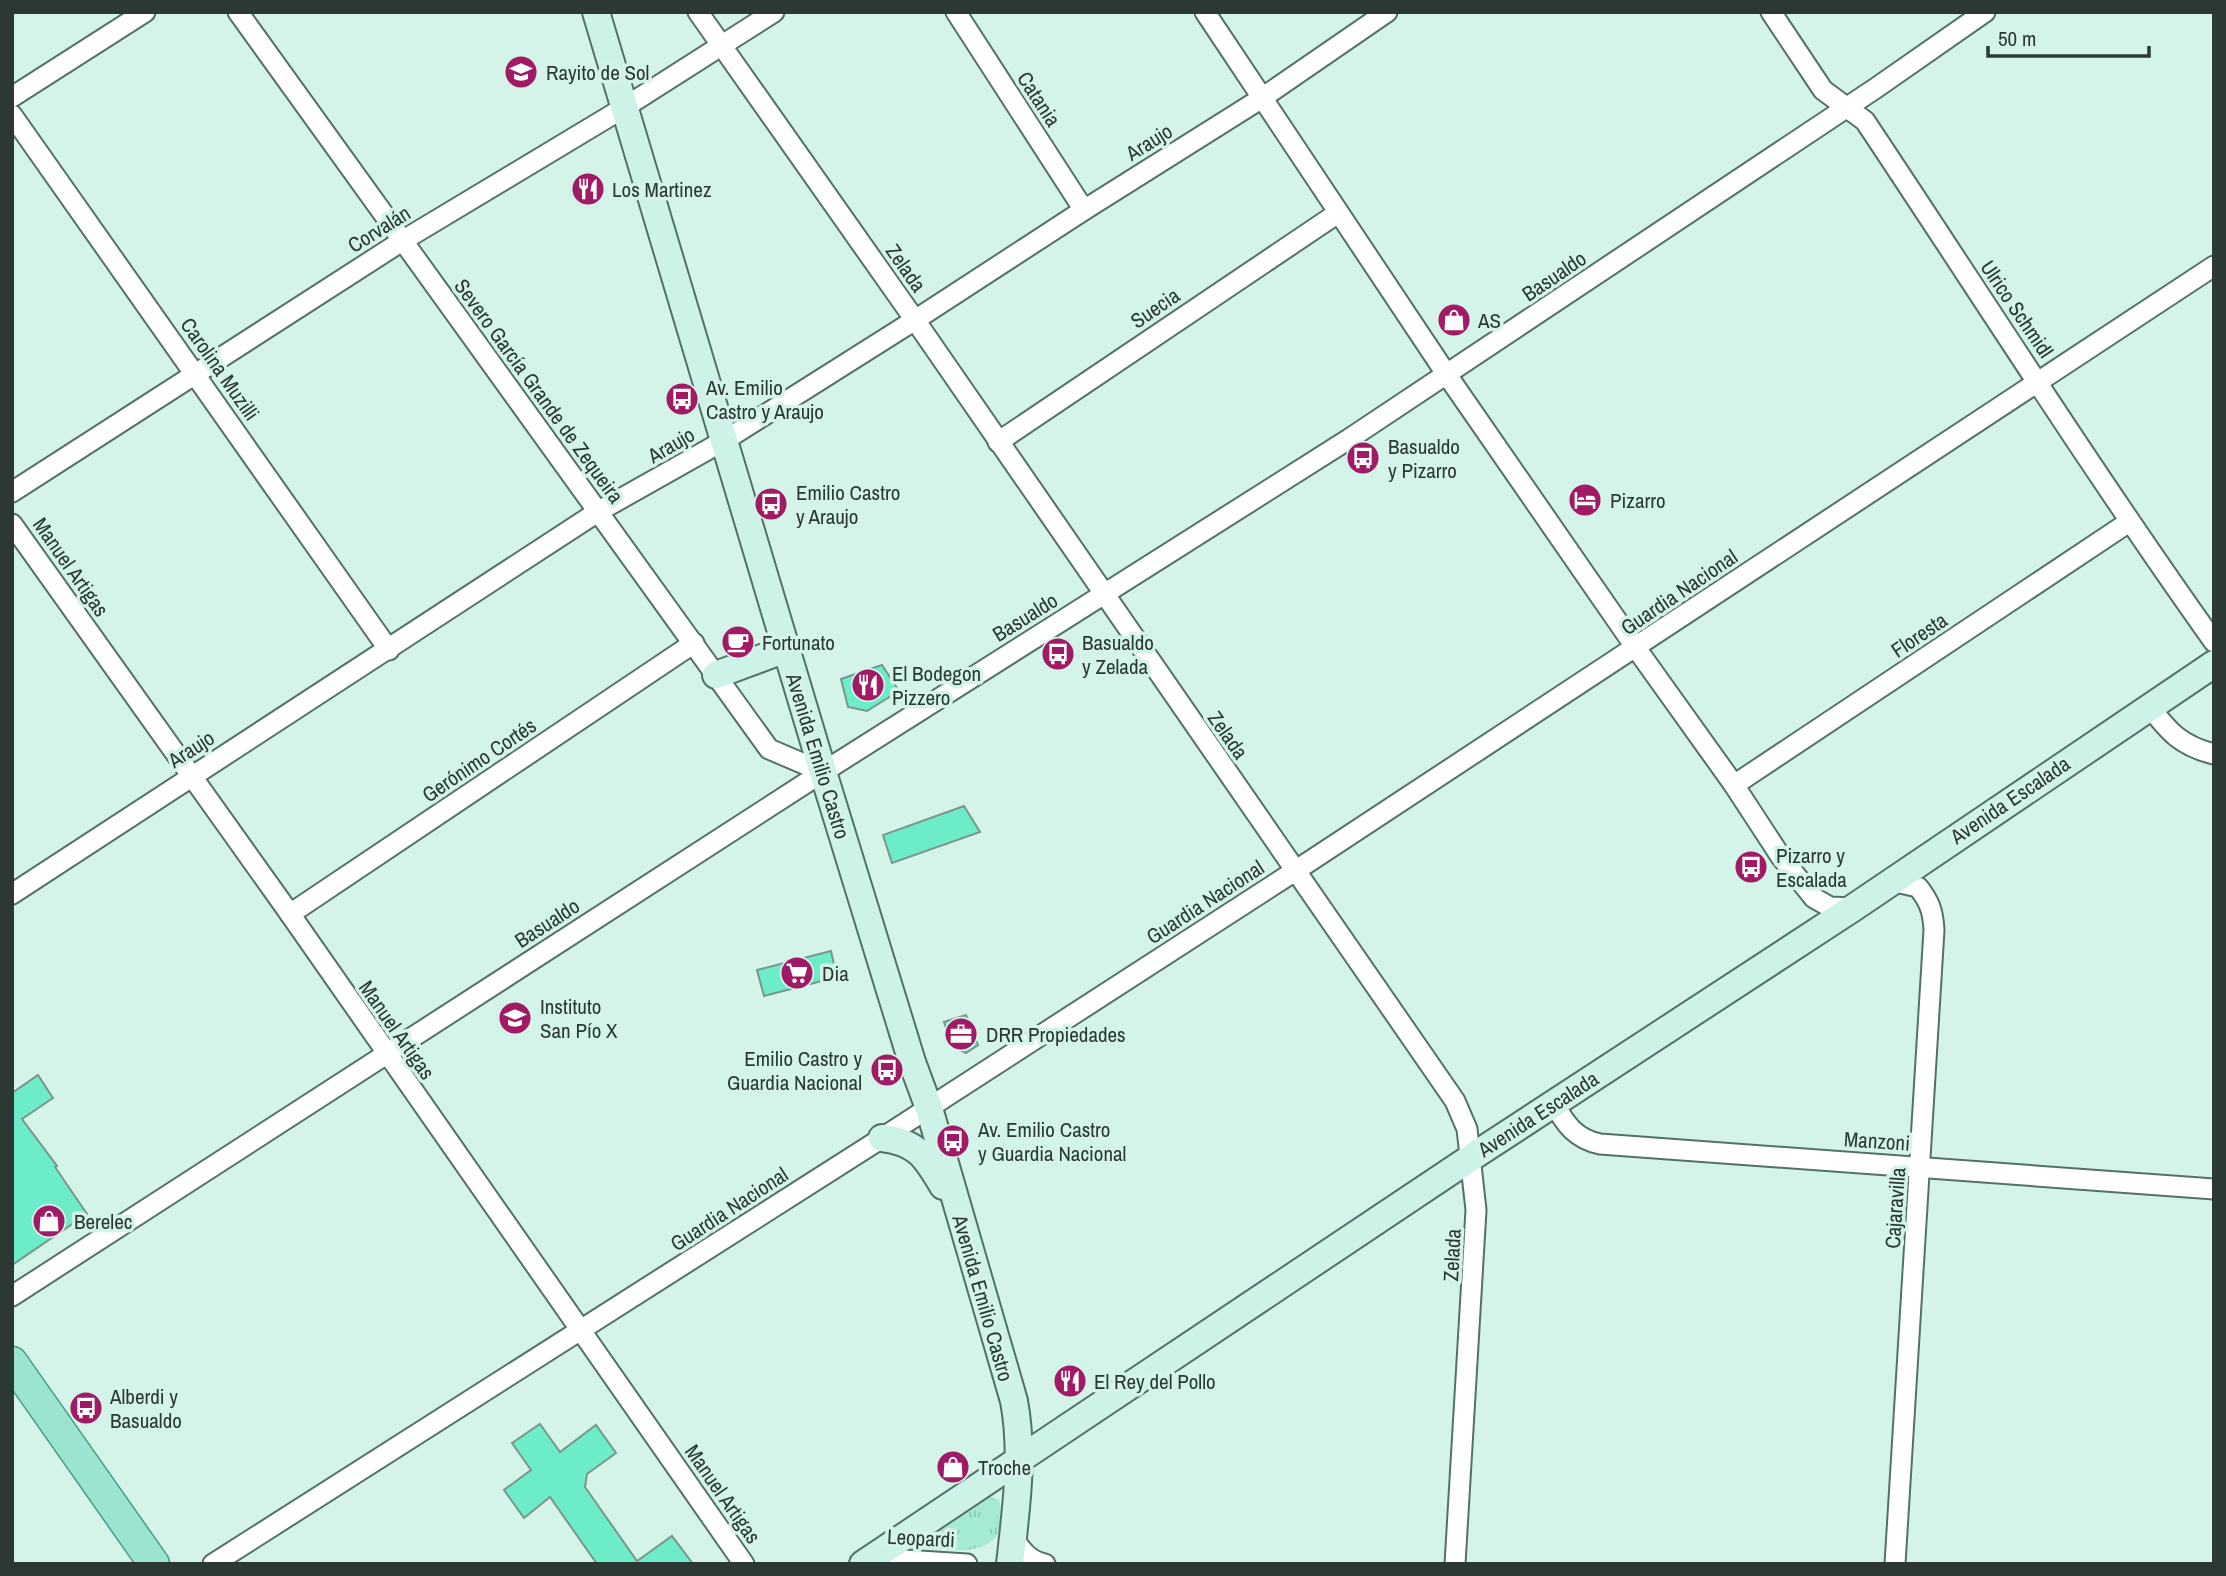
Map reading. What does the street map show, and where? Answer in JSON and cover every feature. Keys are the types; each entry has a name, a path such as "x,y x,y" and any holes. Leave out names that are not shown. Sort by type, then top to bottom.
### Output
{"main road":[{"path":"12,1362 154,1564"}],"street":[{"path":"12,97 145,12"},
{"name":"Severo García Grande de Zequeira","path":"238,12 769,749 822,772"},
{"name":"Avenida Emilio Castro","path":"596,12 822,772 912,1062 929,1108 1014,1401 1020,1460 1010,1564"},
{"name":"Zelada","path":"698,12 915,320 1455,1101 1467,1129 1472,1157 1476,1231 1455,1564"},
{"name":"Corvalán","path":"12,492 402,241 625,107 774,12"},
{"name":"Catania","path":"956,12 1084,210"},
{"path":"1205,12 1447,375 1734,785 1781,857 1814,898 1830,907 1853,908"},
{"name":"Araujo","path":"12,894 599,511 724,440 915,320 1262,98 1387,12"},
{"name":"Ulrico Schmidl","path":"1770,12 1824,90 1865,121 2129,522 2214,642"},
{"name":"Basualdo","path":"12,1296 822,772 1447,375 1985,12"},
{"name":"Carolina Muzilli","path":"12,115 389,650"},
{"name":"Suecia","path":"998,442 1338,213"},
{"name":"Guardia Nacional","path":"213,1564 929,1108 1295,871 2214,266"},
{"name":"Floresta","path":"1734,785 2129,522"},
{"name":"Manuel Artigas","path":"12,524 290,914 744,1564"},
{"name":"Gerónimo Cortés","path":"290,914 694,643"},
{"path":"716,675 786,649"},
{"name":"Avenida Escalada","path":"867,1561 1472,1157 1853,908 2214,664"},
{"path":"2149,706 2167,729 2186,745 2214,754"},
{"name":"Cajaravilla","path":"1891,881 1918,887 1933,912 1934,930 1895,1564"},
{"name":"Manzoni","path":"1554,1104 1574,1134 1600,1144 2214,1189"},
{"path":"882,1138 901,1140 923,1155 957,1208"},
{"path":"1013,1537 1023,1552 1045,1564"},
{"name":"Leopardi","path":"867,1561 967,1564"}],"green space":[{"path":"989,1497 999,1500 1002,1516 1000,1529 994,1538 975,1549 949,1550 935,1547 931,1539 936,1531"}],"building":[{"name":"El Bodegon Pizzero","path":"882,665 899,691 867,711 848,707 841,679"},
{"path":"964,806 980,832 892,863 883,835"},
{"name":"Dia","path":"831,951 837,977 764,996 757,970"},
{"name":"DRR Propiedades","path":"966,1015 978,1045 966,1053 952,1046 944,1022"},
{"path":"38,1075 53,1098 22,1119 57,1166 55,1167 87,1214 12,1265 12,1093"},
{"path":"540,1424 560,1452 596,1425 616,1453 587,1474 585,1487 637,1561 672,1536 693,1564 597,1564 550,1497 524,1518 504,1490 531,1470 512,1443"}],"place":[{"name":"Rayito de Sol","path":"521,72"},
{"name":"Los Martinez","path":"588,189"},
{"name":"AS","path":"1454,320"},
{"name":"Av. Emilio Castro y Araujo","path":"682,399"},
{"name":"Basualdo y Pizarro","path":"1363,458"},
{"name":"Pizarro","path":"1585,500"},
{"name":"Emilio Castro y Araujo","path":"771,504"},
{"name":"Fortunato","path":"738,642"},
{"name":"Basualdo y Zelada","path":"1058,654"},
{"name":"El Bodegon Pizzero","path":"868,685"},
{"name":"Pizarro y Escalada","path":"1751,867"},
{"name":"Dia","path":"797,973"},
{"name":"Instituto San Pío X","path":"515,1018"},
{"name":"DRR Propiedades","path":"961,1034"},
{"name":"Emilio Castro y Guardia Nacional","path":"887,1070"},
{"name":"Av. Emilio Castro y Guardia Nacional","path":"953,1141"},
{"name":"Berelec","path":"49,1221"},
{"name":"El Rey del Pollo","path":"1070,1381"},
{"name":"Alberdi y Basualdo","path":"86,1408"},
{"name":"Troche","path":"953,1467"}]}
